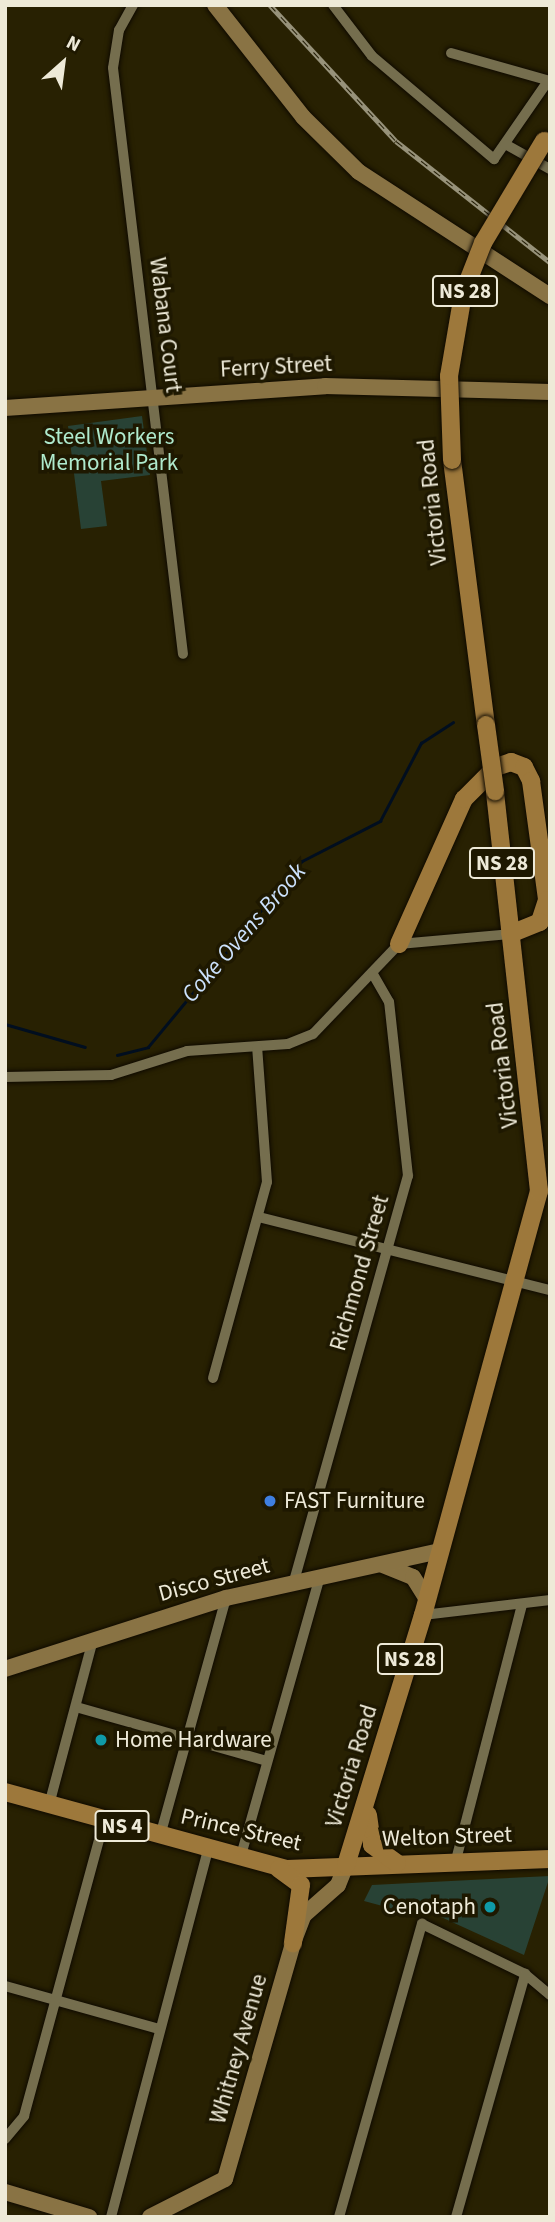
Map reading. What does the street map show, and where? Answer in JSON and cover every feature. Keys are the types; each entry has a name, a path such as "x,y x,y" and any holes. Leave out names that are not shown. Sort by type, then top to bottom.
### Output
{"main road":[{"name":"Victoria Road","path":"346,1865 368,1801 425,1607 535,1215 540,1168 452,460 449,376 463,294 483,243 547,137"},
{"path":"400,944 464,799 496,767 511,761 524,767 531,781 547,906 540,922 510,934"},
{"name":"Prince Street","path":"6,1797 49,1805 208,1851 276,1867 346,1865"},
{"path":"368,1801 372,1846 398,1863"},
{"name":"Welton Street","path":"346,1865 550,1859"},
{"path":"276,1867 302,1885 293,1943"}],"street":[{"name":"Wabana Court","path":"133,5 119,30 113,68 183,654"},
{"path":"215,5 285,96 359,172 550,296"},
{"path":"333,5 372,56 494,159 549,81 451,53"},
{"path":"505,144 550,169"},
{"name":"Ferry Street","path":"5,408 325,386 550,392"},
{"path":"5,1077 111,1075 187,1051 257,1046 313,1034 400,944 510,934"},
{"name":"Richmond Street","path":"295,1581 406,1189 408,1152 387,994 373,974"},
{"path":"213,1378 259,1217 268,1165 257,1046"},
{"path":"259,1217 550,1290"},
{"name":"Disco Street","path":"5,1669 226,1598 440,1551"},
{"path":"380,1564 413,1577 425,1607 522,1604 550,1600"},
{"path":"240,1859 320,1576"},
{"path":"160,1836 226,1598"},
{"path":"456,1860 522,1604"},
{"path":"49,1805 93,1640"},
{"path":"76,1707 267,1761"},
{"path":"5,2139 22,2121 104,1821"},
{"path":"111,2217 208,1851"},
{"name":"Whitney Avenue","path":"150,2217 225,2179 293,1943 304,1915 338,1885 346,1865"},
{"path":"339,2217 422,1924 525,1974 550,1995"},
{"path":"456,2217 525,1974"},
{"path":"5,1986 159,2029"},
{"path":"5,2192 89,2217"}],"green space":[{"name":"Steel Workers Memorial Park","path":"142,416 150,475 101,481 107,526 81,529 68,426"},
{"path":"550,1876 524,1955 430,1912 412,1914 364,1901 372,1885"}],"waterway":[{"name":"Coke Ovens Brook","path":"117,1055 148,1047 302,861 380,821 421,743 453,722"},
{"name":"Coke Ovens Brook","path":"5,1024 85,1047"}],"railway":[{"path":"270,5 396,141 550,262"}],"place":[{"name":"FAST Furniture","path":"270,1501"},
{"name":"Home Hardware","path":"101,1740"},
{"name":"Cenotaph","path":"490,1907"}]}
